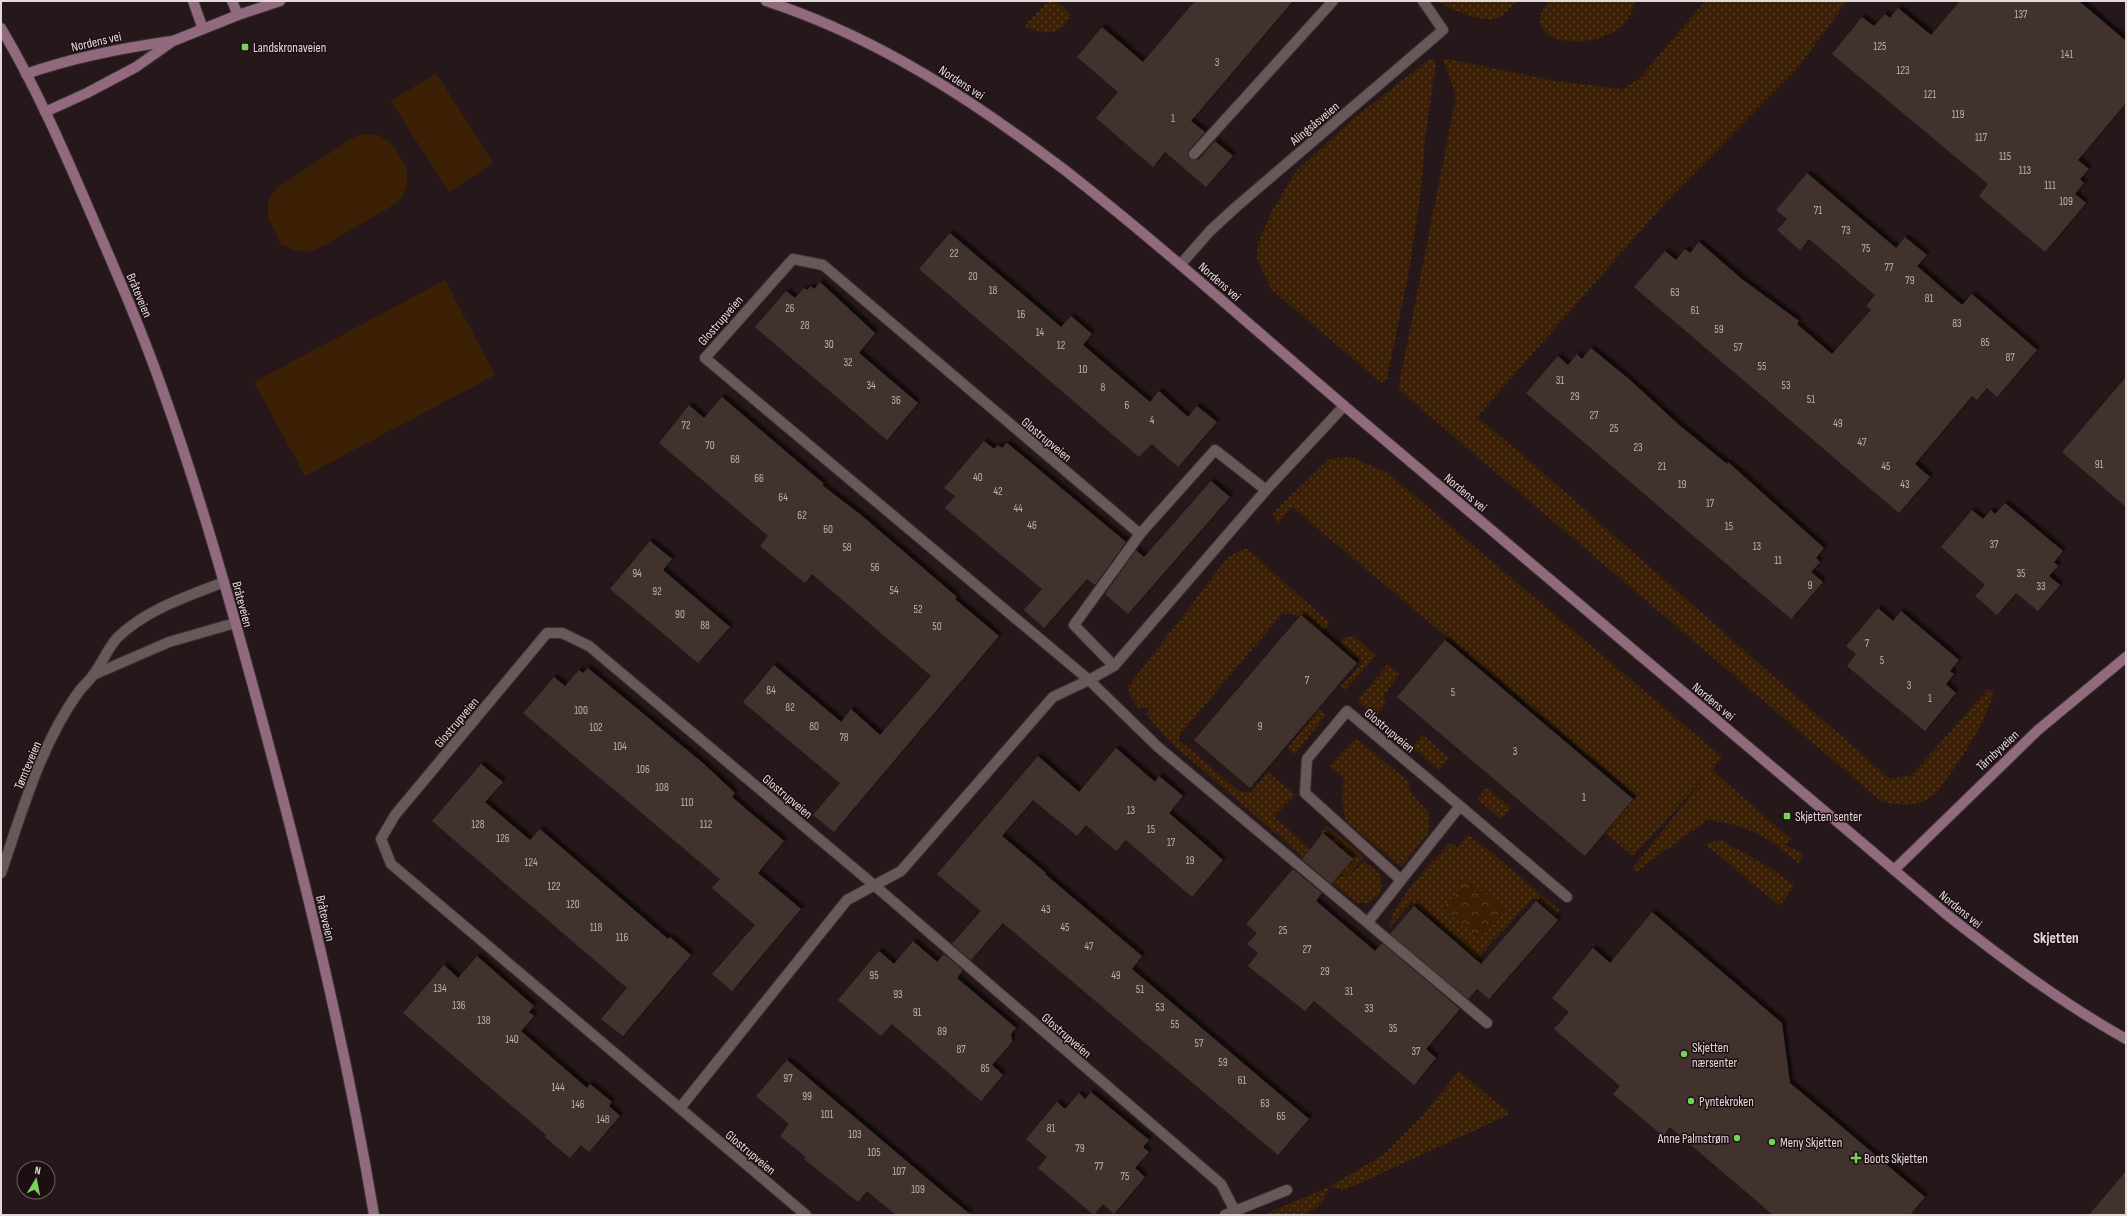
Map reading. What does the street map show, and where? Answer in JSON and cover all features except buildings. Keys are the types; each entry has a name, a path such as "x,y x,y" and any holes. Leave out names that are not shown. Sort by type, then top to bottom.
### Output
{"street":[{"path":"193,1 203,28"},
{"path":"232,1 238,15"},
{"name":"Nordens vei","path":"44,112 87,93 136,67 173,41 203,28 280,1"},
{"name":"Nordens vei","path":"766,1 828,24 904,62 948,88 1038,150 1181,264 1344,406 1946,914 2029,977 2099,1024 2126,1039"},
{"path":"1194,154 1333,1"},
{"name":"Alingsåsveien","path":"1181,264 1210,231 1236,207 1443,30 1423,1"},
{"name":"Bråteveien","path":"1,28 26,74 71,168 140,329 184,451 236,624 313,920 357,1120 374,1215"},
{"name":"Nordens vei","path":"26,74 54,64 100,53 127,47 173,41"},
{"name":"Glostrupveien","path":"1140,534 823,265 793,259 705,358 1089,680 1158,746 1487,1023"},
{"path":"680,1108 847,900 901,872 1053,697 1114,666 1266,490 1344,406"},
{"path":"1114,666 1074,625 1140,534 1215,450 1266,490"},
{"name":"Tømteveien","path":"1,873 41,762 65,715 80,690 93,675 117,638 141,620 180,600 224,582"},
{"name":"Tømteveien","path":"93,675 162,644 236,624"},
{"name":"Glostrupveien","path":"806,1215 391,864 382,840 394,815 547,633 562,633 589,646 874,885 1221,1184 1235,1210"},
{"name":"Tårnbyveien","path":"1894,870 2038,730 2126,657"},
{"name":"Glostrupveien","path":"1401,880 1305,792 1307,759 1347,712 1567,897"},
{"path":"1368,922 1460,806"},
{"path":"1224,1215 1287,1190"}],"green space":[{"path":"1048,1 1060,5 1066,9 1070,15 1068,22 1064,27 1051,32 1044,32 1025,26"},
{"path":"1438,1 1517,1 1501,17 1484,19 1467,15"},
{"path":"1548,1 1635,2 1627,20 1612,33 1593,40 1573,42 1556,38 1544,31 1540,18"},
{"path":"1705,1 1847,1 1796,70 1665,203 1477,417 1524,456 1890,779 1912,775 1988,689 1994,692 1980,726 1954,768 1936,793 1928,799 1915,804 1901,805 1881,801 1398,389 1456,97 1443,58 1556,81 1623,89 1640,78"},
{"path":"1430,59 1434,59 1436,64 1425,139 1421,189 1409,271 1387,378 1384,382 1380,382 1271,289 1257,260 1258,243 1271,213 1296,171 1354,118"},
{"path":"436,73 493,163 449,192 391,101"},
{"path":"362,134 378,135 390,142 396,150 407,169 407,184 402,198 390,207 323,246 309,252 294,250 281,244 268,217 268,201 277,188 354,137"},
{"path":"445,280 495,375 305,476 254,382"},
{"path":"1351,457 1388,473 1722,757 1712,770 1791,839 1786,845 1803,854 1799,864 1788,854 1757,833 1734,825 1707,820 1636,872 1633,868 1706,776 1633,856 1605,833 1636,796 1292,507 1278,523 1273,513 1329,459"},
{"path":"1246,548 1330,623 1322,633 1303,616 1283,613 1180,734 1179,740 1239,791 1251,793 1268,772 1295,795 1274,817 1337,872 1337,875 1347,878 1364,861 1380,874 1382,888 1378,896 1367,903 1358,903 1347,895 1168,740 1146,714 1150,709 1146,707 1140,709 1131,698 1128,687 1228,557"},
{"path":"1354,636 1376,656 1345,690 1341,686 1362,664 1340,643 1346,637"},
{"path":"1388,664 1400,674 1383,696 1386,704 1377,715 1369,712 1358,700"},
{"path":"1319,709 1326,715 1295,754 1287,749"},
{"path":"1423,735 1449,758 1439,770 1412,747"},
{"path":"1356,738 1409,782 1410,792 1429,813 1429,832 1402,866 1395,862 1346,821 1342,802 1343,778 1329,766"},
{"path":"1487,788 1511,808 1501,819 1477,799"},
{"path":"1327,826 1364,857 1346,879 1340,873 1352,858 1321,832"},
{"path":"1468,835 1486,848 1559,910 1556,917 1533,898 1477,959 1412,901 1390,928 1391,919 1396,908 1424,872 1449,843 1457,847"},
{"path":"1721,840 1774,870 1794,886 1780,906 1705,844"},
{"path":"1468,879 1505,909 1480,939 1443,908"},
{"path":"1459,1071 1510,1114 1345,1190 1329,1187 1383,1155 1422,1116"},
{"path":"1329,1187 1323,1201 1307,1215 1263,1215"}],"place":[{"name":"Landskronaveien","path":"245,47"},
{"name":"Skjetten senter","path":"1787,816"},
{"name":"Skjetten nærsenter","path":"1684,1054"},
{"name":"Pyntekroken","path":"1691,1101"},
{"name":"Anne Palmstrøm","path":"1737,1138"},
{"name":"Meny Skjetten","path":"1772,1142"},
{"name":"Boots Skjetten","path":"1856,1158"}],"district":[{"name":"Skjetten","path":"2056,938"}]}
